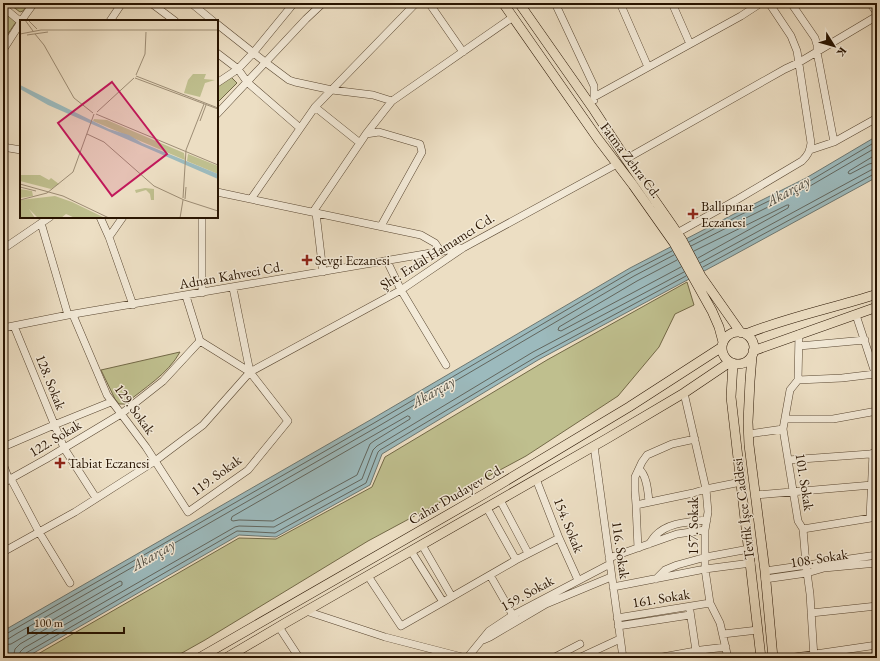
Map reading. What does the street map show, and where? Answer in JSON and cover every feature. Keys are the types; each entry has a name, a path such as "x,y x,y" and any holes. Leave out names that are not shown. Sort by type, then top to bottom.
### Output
{"main road":[{"name":"Fatma Zehra Cd.","path":"503,3 598,139 641,196 677,239"},
{"name":"Fatma Zehra Cd.","path":"519,3 594,110 677,239 698,278 719,327 723,344"},
{"path":"617,164 626,159"},
{"name":"Fatma Zehra Cd.","path":"698,278 744,334"},
{"path":"744,334 766,326 877,294"},
{"path":"752,353 799,334 877,307"},
{"path":"736,332 744,334 750,338 752,342 752,353 748,360 744,363 732,363 724,356 723,344 726,337 731,334 736,332"},
{"name":"Cahar Dudayev Cd.","path":"199,658 497,486 630,407 723,344"},
{"name":"Tevfik İşce Caddesi","path":"752,353 749,445 765,575 773,658"},
{"name":"Cahar Dudayev Cd.","path":"226,658 594,446 732,363"},
{"name":"Tevfik İşce Caddesi","path":"732,363 731,397 761,658"},
{"path":"755,603 767,602"}],"street":[{"path":"22,20 34,3"},
{"path":"111,20 122,3"},
{"path":"151,3 174,20"},
{"path":"190,3 204,18"},
{"path":"218,82 238,69 294,3"},
{"path":"218,113 306,19 323,3"},
{"path":"251,199 315,107 416,3"},
{"path":"429,3 463,52"},
{"path":"555,3 594,86 594,110"},
{"path":"620,3 648,66"},
{"path":"672,3 690,44"},
{"path":"594,97 741,16 761,3"},
{"path":"677,239 808,156 811,143 797,51 791,36 769,3"},
{"path":"791,3 815,38 817,44 817,52 834,142"},
{"path":"870,3 877,13"},
{"path":"3,7 20,20"},
{"path":"626,159 784,69 798,63 877,16"},
{"path":"323,272 315,212 366,134 392,101 512,17"},
{"path":"3,50 20,23"},
{"path":"218,25 289,80 332,90 373,95 392,101"},
{"path":"218,54 238,69 247,82 300,128"},
{"path":"315,107 360,143"},
{"path":"810,150 834,142 877,118"},
{"path":"366,134 379,132 420,144 422,152 381,226"},
{"path":"3,147 18,150"},
{"name":"Şht. Erdal Hamamcı Cd.","path":"3,552 75,512 155,461 203,425 250,372 401,290 463,248 617,164"},
{"path":"218,192 421,235 435,243 441,252"},
{"path":"3,249 48,218"},
{"path":"100,218 109,237 133,305"},
{"path":"109,237 122,218"},
{"path":"202,218 202,293"},
{"name":"129. Sokak","path":"41,223 70,315 107,396 146,447 188,512"},
{"name":"Adnan Kahveci Cd.","path":"3,328 70,315 463,248"},
{"path":"387,261 401,290 446,365"},
{"path":"233,288 250,372"},
{"path":"186,296 200,341 250,372"},
{"path":"798,380 876,377 856,314"},
{"name":"128. Sokak","path":"14,326 64,448 96,498"},
{"name":"101. Sokak","path":"799,334 798,380 790,390 783,429 798,521 803,529 814,656"},
{"path":"799,346 865,340"},
{"name":"122. Sokak","path":"8,481 121,414 163,381 200,341"},
{"name":"119. Sokak","path":"188,512 248,470 288,422 250,372"},
{"name":"157. Sokak","path":"684,393 706,488 708,512 705,530 705,569 710,603 720,622 728,658"},
{"path":"3,447 111,402"},
{"path":"785,419 833,418 877,410"},
{"path":"749,434 783,429"},
{"path":"638,548 635,478 642,462 647,455 672,444 694,439"},
{"name":"116. Sokak","path":"594,446 623,658"},
{"path":"788,460 870,454 875,452 872,486 873,518 803,529"},
{"path":"3,464 8,481 70,583"},
{"path":"639,469 645,476 649,502"},
{"name":"154. Sokak","path":"536,479 559,538 578,580"},
{"path":"636,505 693,493 706,488 741,482"},
{"path":"755,495 872,486"},
{"path":"500,500 528,554"},
{"path":"487,508 516,560"},
{"path":"649,544 661,531 669,527 682,523 707,520"},
{"name":"159. Sokak","path":"466,658 489,631 514,618 609,561 638,548 677,534 705,530"},
{"path":"395,639 401,626 516,560 559,538"},
{"path":"422,545 452,597"},
{"path":"656,579 665,570 677,565 706,557 749,549"},
{"path":"411,551 443,602"},
{"path":"765,575 806,565 877,555"},
{"path":"613,587 705,569 751,563"},
{"name":"108. Sokak","path":"765,575 807,573 824,568 877,563"},
{"path":"490,575 514,618 611,577"},
{"path":"368,576 401,626"},
{"name":"161. Sokak","path":"617,618 710,603"},
{"path":"811,613 877,606"},
{"path":"689,607 700,653"},
{"path":"306,611 395,639 466,658"},
{"path":"618,626 690,615"},
{"path":"279,627 298,656 303,658"},
{"path":"723,634 758,630"},
{"path":"579,658 620,639"},
{"path":"553,658 580,644"},
{"path":"788,658 814,656 877,645"},
{"path":"657,658 700,653 726,646"}],"green space":[{"path":"8,3 29,3 23,11 20,12"},
{"path":"3,11 16,22 3,41"},
{"path":"231,77 237,83 218,102 218,86"},
{"path":"687,282 694,305 675,314 659,347 618,396 526,456 368,541 205,640 173,658 31,658 239,538 276,539 372,487 385,457 547,360"},
{"path":"180,352 162,374 125,404 119,404 115,399 101,370"}],"water":[{"name":"Akarçay","path":"877,136 877,177 538,360 382,454 370,485 276,537 239,535 25,658 3,658 3,631 372,419 630,268 806,178"}],"place":[{"name":"Ballıpınar Eczanesi","path":"693,214"},
{"name":"Sevgi Eczanesi","path":"307,260"},
{"name":"Tabiat Eczanesi","path":"60,463"}]}
